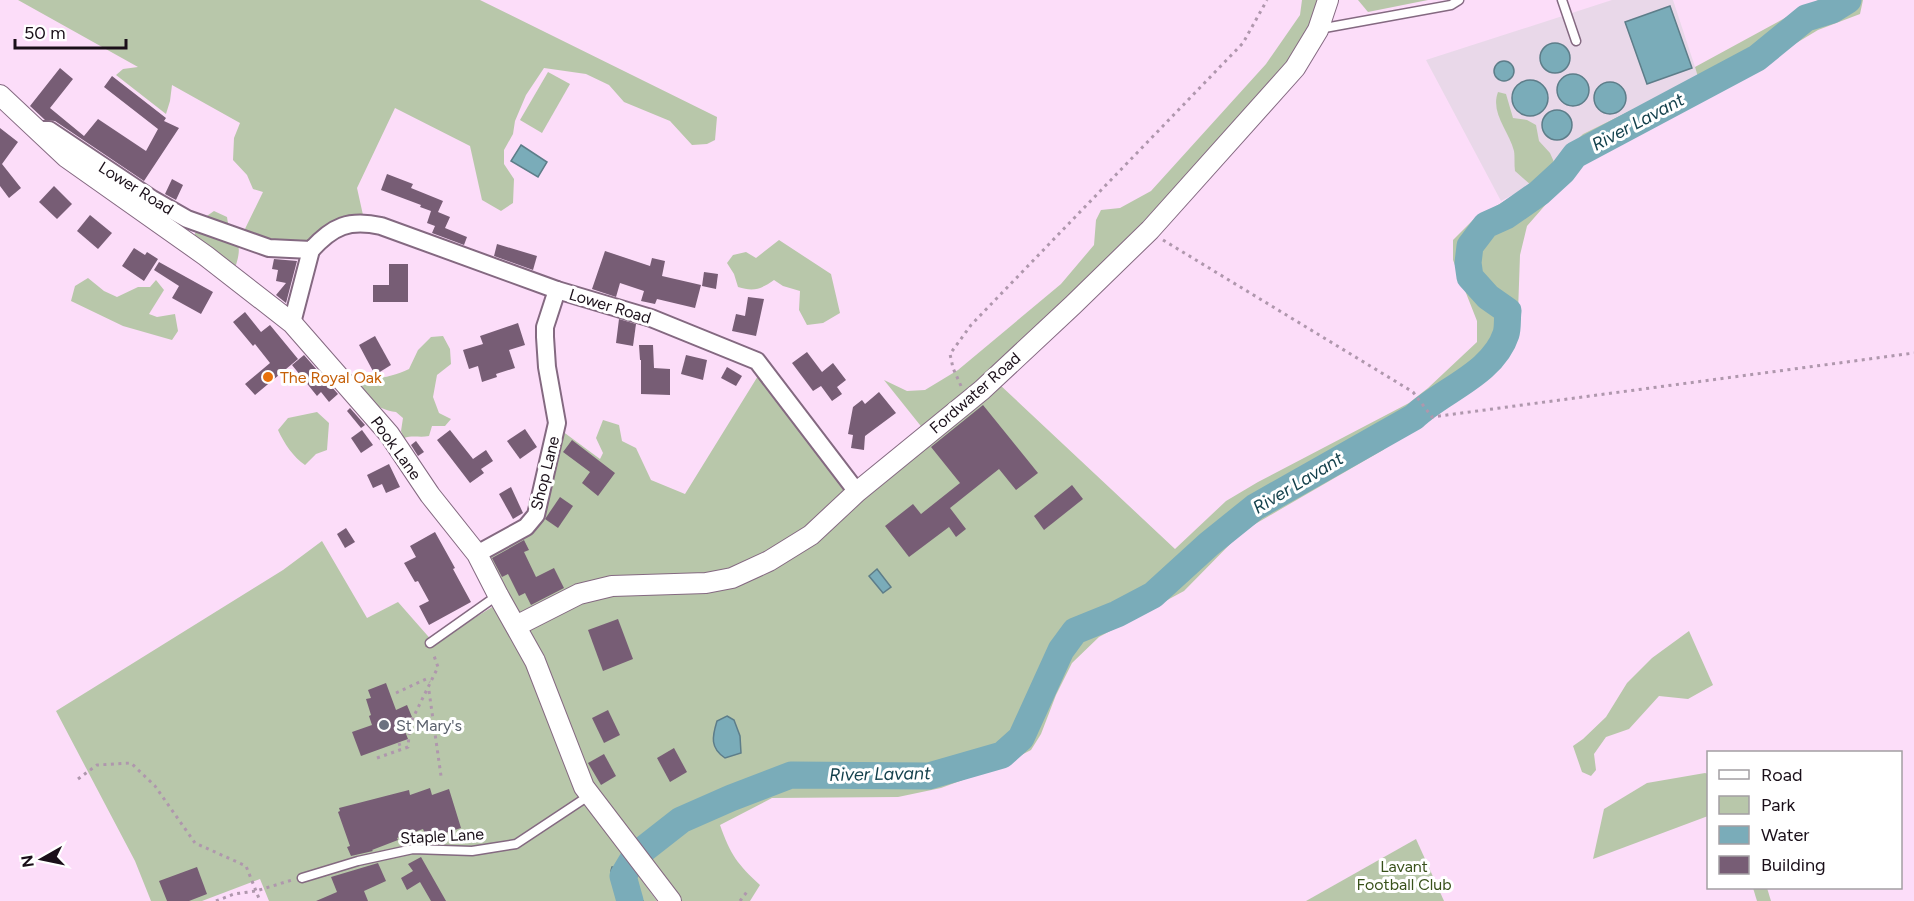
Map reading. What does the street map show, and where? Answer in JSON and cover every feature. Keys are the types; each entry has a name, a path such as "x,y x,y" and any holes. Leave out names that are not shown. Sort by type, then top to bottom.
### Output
{"street":[{"name":"Fordwater Road","path":"516,626 579,594 612,586 706,583 732,578 770,561 811,535 857,492 982,390 1150,230 1295,68 1318,30 1328,0"},
{"name":"Pook Lane","path":"0,94 66,157 197,250 292,323 389,434 430,495 477,554 536,661 584,788 671,901"},
{"name":"Lower Road","path":"37,130 49,130 152,199 187,219 269,248 311,249 325,234 341,225 364,222 381,226 557,290 651,318 757,361 857,492"},
{"path":"292,323 311,249"},
{"name":"Shop Lane","path":"477,554 526,527 536,515 557,423 547,367 545,337 545,327 557,290"}],"lane":[{"path":"1318,30 1451,4 1459,0"},
{"path":"1562,0 1576,41"},
{"path":"430,643 498,595"},
{"name":"Staple Lane","path":"302,878 358,861 413,849 472,851 516,844 590,795"}],"path":[{"path":"963,390 953,368 950,354 971,325 1244,43 1267,0"},
{"path":"1150,230 1169,244 1413,392 1432,417 1914,353"},
{"path":"377,758 408,747 410,724 438,667 430,643"},
{"path":"396,693 426,679 430,682"},
{"path":"428,689 441,776"},
{"path":"399,742 401,749"},
{"path":"78,779 98,765 131,763 155,786 195,843 246,866 260,901"},
{"path":"216,901 234,894 256,891 302,878"},
{"path":"740,901 748,889"}],"shaded area":[{"path":"1612,0 1673,0 1698,76 1583,134 1531,185 1501,201 1426,60"}],"green space":[{"path":"18,0 480,0 717,117 715,140 707,144 692,145 670,121 624,102 609,85 586,74 544,68 526,95 515,121 513,134 504,150 504,164 514,179 513,203 501,211 482,200 470,146 395,108 357,188 363,215 345,218 310,243 272,242 243,233 263,192 253,189 247,175 233,160 234,138 240,123 172,85 166,114 116,75 123,69 138,67"},
{"path":"1302,0 1321,0 1312,29 1291,61 1067,301 924,430 884,380 907,391 925,390 958,370 1061,284 1094,245 1096,220 1101,210 1120,208 1151,191 1266,64 1300,15"},
{"path":"1358,0 1428,0 1368,12"},
{"path":"1818,0 1863,0 1860,14 1818,30 1725,86 1611,145 1582,163 1527,226 1520,255 1518,312 1514,336 1493,368 1419,420 1383,450 1243,531 1184,591 1099,637 1072,663 1056,695 1041,734 1031,750 998,767 941,788 898,797 772,798 720,825 727,844 736,858 760,885 750,901 677,901 588,785 481,554 527,529 558,428 600,459 603,453 596,438 603,420 619,425 622,441 636,448 651,480 685,494 766,363 862,484 999,384 1175,549 1226,501 1409,403 1477,342 1477,321 1453,260 1453,240 1473,220 1531,185 1515,171 1512,144 1496,107 1498,92 1506,94 1513,118 1527,120 1536,125 1539,141 1550,153 1554,162 1583,134 1698,77 1695,67"},
{"path":"548,72 570,84 542,133 520,120"},
{"path":"214,211 227,217 238,244 236,265 228,267 194,236 201,220"},
{"path":"779,240 831,274 840,313 823,323 807,325 799,310 800,291 783,286 774,280 757,289 738,287 727,263 733,255 746,252 756,258"},
{"path":"88,278 104,291 117,297 138,287 150,287 156,280 164,290 149,314 157,317 175,314 178,331 172,340 123,326 71,301 75,286"},
{"path":"443,336 450,349 451,364 437,375 433,397 439,413 451,419 445,426 432,426 429,436 404,438 401,431 403,418 396,412 383,409 374,403 358,385 368,378 389,376 409,369 418,350 431,337"},
{"path":"317,412 329,423 327,450 316,454 305,465 289,449 278,430 288,418"},
{"path":"322,541 367,618 398,602 434,643 497,604 530,663 589,807 657,901 269,901 260,879 202,901 151,901 135,861 56,711 283,570"},
{"path":"1689,631 1713,685 1688,699 1659,696 1629,729 1606,737 1594,754 1596,770 1591,776 1582,772 1573,746 1606,717 1627,683 1652,658"},
{"path":"1707,774 1707,816 1593,859 1604,809 1647,783"},
{"name":"Lavant Football Club","path":"1416,839 1444,901 1306,901"},
{"path":"1753,889 1767,889 1771,901 1757,901"}],"water":[{"path":"1670,6 1692,68 1647,84 1625,22"},
{"path":"1555,43 1566,47 1570,58 1566,69 1555,73 1544,69 1540,58 1544,47"},
{"path":"1500,61 1508,61 1514,67 1514,75 1508,81 1500,81 1494,75 1494,67"},
{"path":"1573,74 1585,78 1589,90 1585,102 1573,106 1561,102 1557,90 1561,78"},
{"path":"1530,80 1543,85 1548,98 1543,111 1530,116 1517,111 1512,98 1517,85"},
{"path":"1610,82 1622,86 1626,98 1622,110 1610,114 1598,110 1594,98 1598,86"},
{"path":"1557,110 1568,114 1572,125 1568,136 1557,140 1546,136 1542,125 1546,114"},
{"path":"521,145 547,162 538,177 511,161"},
{"path":"877,569 891,587 883,593 869,576"},
{"path":"727,716 734,720 740,736 741,753 725,758 717,750 713,737 717,721"},
{"path":"612,867 619,867 643,901 624,901 612,881"}],"building":[{"path":"60,68 73,79 50,108 84,136 98,119 146,151 158,129 104,87 112,76 166,118 164,121 179,128 144,181 55,121 45,120 30,106"},
{"path":"0,128 18,142 2,164 21,188 9,198 0,186"},
{"path":"387,174 413,184 411,188 443,201 438,212 450,217 445,228 467,237 464,245 432,233 435,226 427,223 431,211 381,190"},
{"path":"172,179 183,185 176,200 165,194"},
{"path":"54,186 72,204 57,219 39,202"},
{"path":"90,215 112,233 98,249 77,231"},
{"path":"497,244 537,256 533,270 494,256"},
{"path":"134,248 158,259 144,281 122,266"},
{"path":"605,251 650,266 652,258 665,261 662,276 701,285 695,308 657,299 655,304 641,301 644,291 620,283 616,297 592,289"},
{"path":"274,259 297,261 286,303 276,295 286,283 276,281 278,270 272,269"},
{"path":"159,262 213,292 201,314 172,298 179,286 154,270"},
{"path":"389,264 408,264 408,302 373,302 373,285 389,285"},
{"path":"704,272 718,274 716,289 702,286"},
{"path":"748,297 764,299 756,336 732,331 736,314 745,316"},
{"path":"245,312 261,332 270,325 298,359 255,395 245,384 270,363 233,322"},
{"path":"619,319 636,324 633,346 616,343"},
{"path":"518,323 525,345 509,350 515,368 496,374 497,377 482,382 478,366 469,369 463,350 483,344 480,336"},
{"path":"375,336 391,365 375,375 359,345"},
{"path":"639,345 653,345 654,368 670,369 670,395 641,394"},
{"path":"807,352 822,372 833,363 846,380 837,387 842,394 832,401 821,386 813,391 792,363"},
{"path":"304,355 338,394 329,402 321,392 317,396 292,365"},
{"path":"686,355 707,360 703,380 681,374"},
{"path":"727,367 742,376 736,386 721,378"},
{"path":"879,392 896,413 865,436 864,450 851,448 853,435 848,434 853,407 862,400 865,404"},
{"path":"983,405 1038,473 1016,490 999,469 950,508 966,529 956,537 949,527 909,557 885,526 913,504 921,514 960,483 931,447"},
{"path":"350,408 365,425 361,428 347,411"},
{"path":"525,429 537,447 520,459 507,441"},
{"path":"362,430 373,445 361,453 351,438"},
{"path":"450,430 473,459 486,450 493,461 481,469 484,473 470,483 437,440"},
{"path":"572,440 615,473 598,496 582,483 590,472 563,452"},
{"path":"416,441 424,452 418,456 411,445"},
{"path":"389,464 400,487 386,493 382,484 373,488 367,475"},
{"path":"1072,485 1083,499 1044,530 1034,516"},
{"path":"511,487 523,513 513,519 499,494"},
{"path":"560,497 573,506 558,528 545,519"},
{"path":"346,528 355,542 345,548 337,534"},
{"path":"435,532 471,602 429,625 419,606 429,601 418,581 415,582 404,563 416,557 410,546"},
{"path":"524,540 529,550 524,552 536,577 554,568 564,588 531,605 525,593 519,596 508,574 502,577 492,558"},
{"path":"618,619 633,659 603,671 588,630"},
{"path":"386,683 396,710 407,705 412,717 401,721 408,739 361,756 352,732 372,725 366,699 371,698 368,690"},
{"path":"608,710 620,735 604,743 592,718"},
{"path":"674,748 687,772 670,782 657,758"},
{"path":"604,754 616,776 601,785 588,763"},
{"path":"430,788 432,795 449,789 461,828 427,839 423,829 397,838 398,840 373,851 351,856 347,847 350,846 338,812 339,808 409,790 410,795"},
{"path":"421,857 446,901 431,901 420,882 407,890 401,878 413,871 408,864"},
{"path":"378,863 386,881 364,891 368,901 316,901 337,892 331,877"},
{"path":"197,867 207,894 189,901 167,901 159,881"}],"waterway":[{"name":"River Lavant","path":"630,901 623,876 635,856 681,820 731,798 791,775 929,776 1002,755 1021,738 1061,650 1075,631 1117,614 1153,595 1209,544 1255,507 1414,417 1425,407 1479,371 1490,360 1506,334 1508,311 1488,297 1470,277 1468,263 1470,246 1486,225 1506,216 1539,193 1563,171 1575,155 1757,58 1806,18 1832,10 1848,0"}],"place":[{"name":"The Royal Oak","path":"268,377"},
{"name":"St Mary's","path":"384,725"}]}
